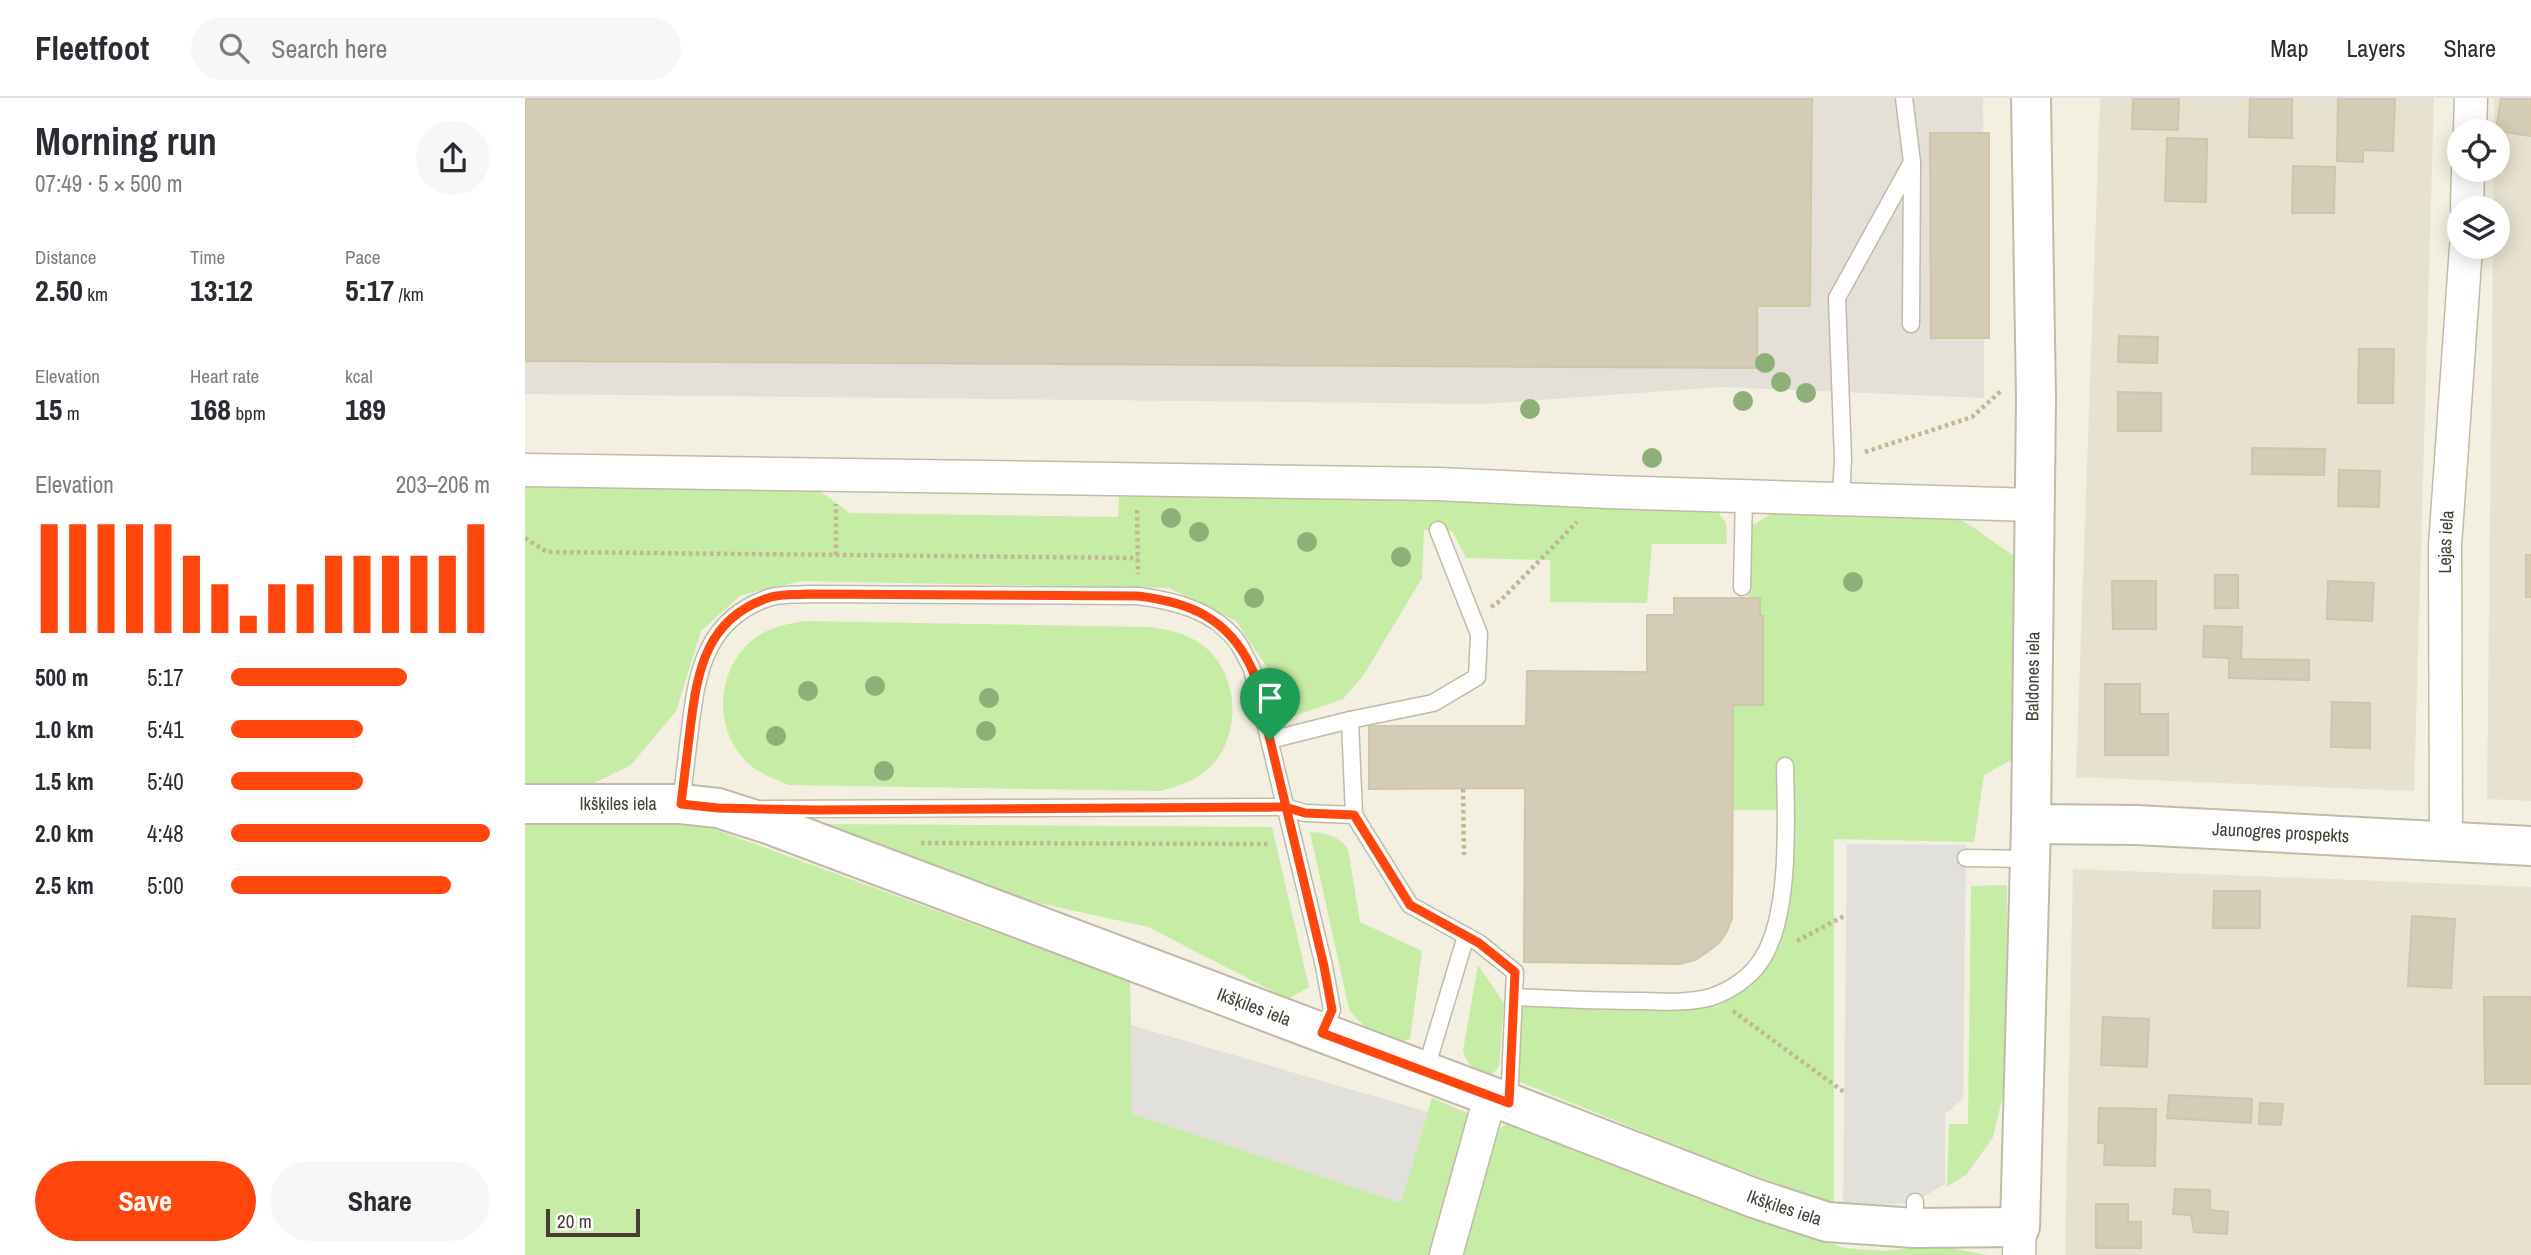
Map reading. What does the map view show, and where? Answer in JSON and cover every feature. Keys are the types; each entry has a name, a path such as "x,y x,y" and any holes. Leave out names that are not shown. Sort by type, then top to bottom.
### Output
{"street":[{"name":"Baldones iela","path":"2019,1241 2030,841 2036,398 2033,353 2031,98"},
{"path":"2470,98 2470,119"},
{"name":"Lejas iela","path":"2446,840 2445,546 2465,259"},
{"path":"525,471 1438,484 2033,505"},
{"name":"Ikšķiles iela","path":"525,804 681,804 718,808 771,825 1754,1198 1827,1222 1915,1215 2019,1241"},
{"name":"Jaunogres prospekts","path":"2030,841 2150,825 2531,846"},
{"path":"1446,1255 1499,1100"}],"lane":[{"path":"1905,98 1912,162 1912,324"},
{"path":"1841,497 1843,460 1837,298 1912,162"},
{"path":"1742,587 1744,496"},
{"path":"1270,740 1433,703 1477,677 1479,634 1438,530"},
{"path":"681,804 695,688 701,666 719,632 732,617 774,596 1138,596 1189,607 1213,618 1236,640 1252,669 1322,954 1332,1010 1322,1033"},
{"path":"1350,720 1354,815 1410,905 1479,943 1515,972 1515,997 1499,1100"},
{"path":"1515,997 1650,1002 1696,1000 1713,996 1736,985 1762,959 1772,935 1782,889 1785,766"},
{"path":"718,808 829,810 1285,807 1305,813 1354,815"},
{"path":"1966,858 2030,841"},
{"path":"1425,1072 1466,936"}],"path":[{"path":"1843,460 1972,417 2012,381 2033,353"},
{"path":"1473,619 1500,601 1608,492"},
{"path":"836,555 837,513"},
{"path":"1138,519 1138,596"},
{"path":"525,538 547,552 1138,558"},
{"path":"1463,789 1464,855"},
{"path":"909,843 1296,844"},
{"path":"1762,959 1846,915"},
{"path":"1713,996 1844,1092"}],"shaded area":[{"path":"525,98 1983,98 1984,398 1722,387 1482,404 525,394"},
{"path":"2102,98 2434,98 2414,791 2076,777"},
{"path":"2494,98 2531,98 2531,801 2487,799 2493,259 2510,259 2510,196 2493,196 2493,182 2510,182 2510,119 2494,119"},
{"path":"1847,844 1966,845 1963,1099 1945,1114 1945,1184 1915,1202 1883,1205 1843,1203"},
{"path":"2073,869 2531,887 2531,1255 2065,1255"},
{"path":"1131,1025 1428,1112 1401,1203 1132,1114"}],"green space":[{"path":"525,485 818,490 850,513 1118,517 1119,497 1374,496 1717,511 1726,523 1727,544 1652,544 1647,603 1550,602 1550,560 1466,558 1452,531 1424,530 1422,578 1363,676 1343,699 1283,720 1266,666 1236,621 1169,588 801,581 741,595 701,631 676,711 631,765 586,787 525,788"},
{"path":"1777,510 1949,514 1967,523 2016,557 2025,584 2013,759 1984,775 1974,842 1834,839 1834,1204 1717,1162 1518,1081 1518,1010 1532,1002 1698,1003 1766,957 1785,810 1733,810 1734,706 1764,705 1764,616 1760,616 1760,598 1748,597 1749,528"},
{"path":"805,621 1151,627 1177,632 1201,644 1214,656 1223,671 1230,687 1232,704 1228,739 1220,755 1204,773 1161,791 789,785 758,771 743,758 733,744 727,728 723,695 733,664 755,638 773,629"},
{"path":"525,821 698,823 1130,982 1133,1114 1401,1202 1432,1098 1467,1113 1470,1132 1436,1255 525,1255"},
{"path":"810,824 1272,827 1309,987 1288,999 1148,927 1025,900"},
{"path":"1310,832 1332,836 1348,849 1360,922 1422,951 1410,1039 1394,1041 1376,1034 1349,1009"},
{"path":"2007,885 2006,1083 1993,1137 1967,1174 1947,1187 1949,1124 1968,1124 1971,886"},
{"path":"1478,965 1504,1003 1499,1067 1491,1075 1481,1074 1473,1069 1463,1051"},
{"path":"1518,1123 1710,1200 1844,1248 1885,1251 1935,1245 1987,1255 1455,1255 1489,1136 1505,1125"}],"building":[{"path":"525,98 1812,98 1810,306 1757,306 1757,368 525,361"},
{"path":"2133,98 2179,98 2178,130 2132,129"},
{"path":"2250,98 2292,98 2292,138 2249,137"},
{"path":"2338,98 2395,99 2393,151 2363,150 2363,162 2337,161"},
{"path":"2501,98 2531,98 2531,136 2510,133 2510,119 2498,119"},
{"path":"1930,133 1989,133 1989,338 1931,338"},
{"path":"2167,138 2207,139 2206,202 2165,201"},
{"path":"2293,166 2335,167 2334,213 2292,213"},
{"path":"2119,336 2158,337 2157,363 2118,362"},
{"path":"2359,349 2394,349 2393,403 2358,403"},
{"path":"2118,392 2161,393 2161,431 2118,431"},
{"path":"2252,448 2325,449 2324,475 2252,474"},
{"path":"2339,470 2380,471 2379,507 2338,506"},
{"path":"2526,555 2531,555 2531,597 2526,597"},
{"path":"2215,575 2238,575 2238,608 2215,608"},
{"path":"2112,581 2156,581 2156,629 2113,629"},
{"path":"2328,581 2374,583 2372,621 2327,619"},
{"path":"1674,598 1760,598 1760,616 1763,616 1763,705 1733,705 1732,918 1727,931 1720,942 1706,953 1695,960 1679,964 1524,962 1525,788 1369,789 1369,726 1526,726 1527,671 1647,672 1647,615 1674,615"},
{"path":"2204,626 2242,627 2241,659 2309,660 2309,680 2229,678 2229,658 2203,657"},
{"path":"2105,684 2140,684 2140,714 2168,714 2168,755 2105,755"},
{"path":"2332,702 2370,703 2370,748 2331,747"},
{"path":"2214,891 2260,891 2260,928 2213,928"},
{"path":"2412,916 2455,919 2451,988 2408,986"},
{"path":"2484,997 2531,997 2531,1084 2485,1084"},
{"path":"2103,1017 2149,1019 2147,1067 2101,1065"},
{"path":"2169,1095 2252,1099 2251,1123 2167,1118"},
{"path":"2260,1103 2283,1104 2281,1125 2259,1124"},
{"path":"2099,1108 2156,1109 2155,1166 2104,1165 2105,1143 2098,1143"},
{"path":"2175,1189 2210,1190 2210,1210 2228,1212 2227,1234 2194,1232 2191,1215 2173,1214"},
{"path":"2096,1204 2128,1204 2128,1222 2141,1222 2141,1248 2096,1248"}],"route":[{"path":"1270,740 1252,669 1236,640 1213,618 1189,607 1138,596 774,596 732,617 708,649 695,688 681,804 718,808 816,810 1285,807 1305,813 1354,815 1410,905 1479,943 1515,972 1509,1103 1322,1033 1332,1010 1311,905 1285,807 1270,740"}]}
